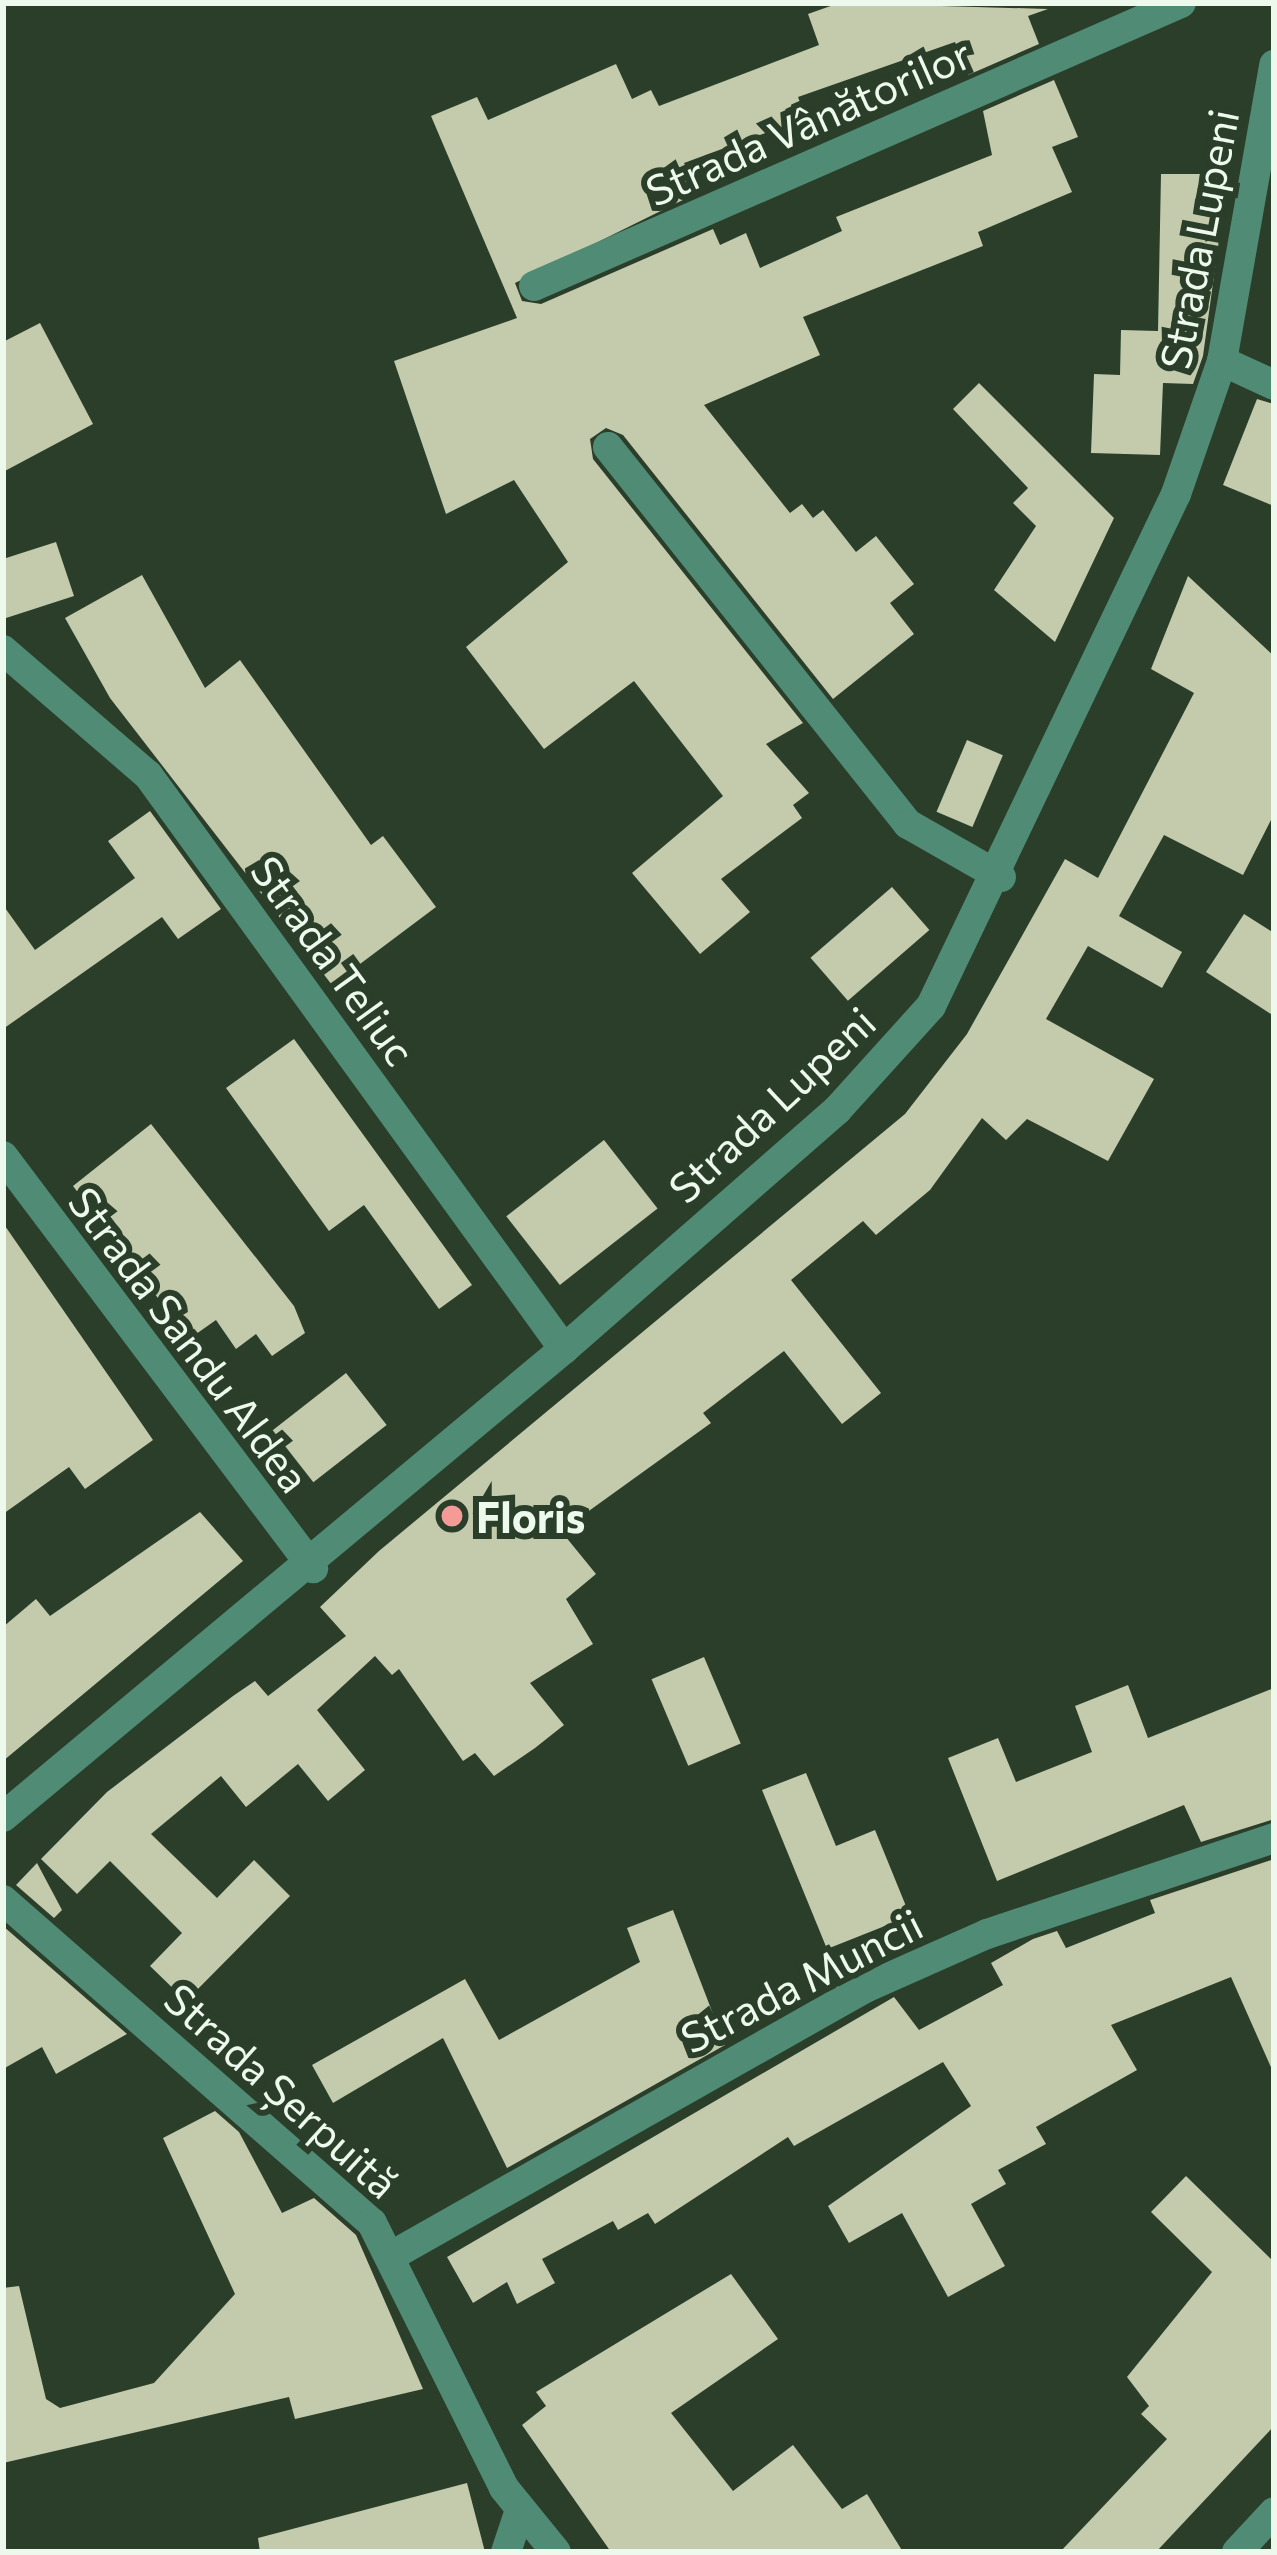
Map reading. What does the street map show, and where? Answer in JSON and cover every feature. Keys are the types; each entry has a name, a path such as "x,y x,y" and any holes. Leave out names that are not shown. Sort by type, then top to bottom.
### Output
{"street":[{"name":"Strada Vânătorilor","path":"533,286 1181,3"},
{"name":"Strada Lupeni","path":"3,1817 313,1568 564,1349 887,1059 931,1006 1001,878 1176,494 1222,361 1274,65"},
{"path":"1222,361 1274,385"},
{"path":"608,447 908,824 1001,878"},
{"name":"Strada Teliuc","path":"3,650 148,776 564,1349"},
{"name":"Strada Sandu Aldea","path":"3,1156 313,1568"},
{"name":"Strada Muncii","path":"393,2255 866,1988 987,1934 1274,1838"},
{"name":"Strada Șerpuită","path":"3,1900 352,2200 393,2255 520,2510 556,2552"},
{"path":"506,2552 520,2510"},
{"path":"1238,2552 1274,2512"}],"building":[{"path":"839,3 1048,9 1028,16 1039,44 968,75 955,42 798,97 806,118 684,163 697,193 515,283 522,301 541,304 713,229 720,245 746,233 760,268 842,231 836,217 992,155 983,111 1054,80 1078,137 1052,147 1072,192 978,232 983,246 803,317 820,355 704,405 790,513 802,504 813,518 823,510 856,552 876,536 914,584 890,603 914,634 833,699 623,435 606,428 590,439 593,459 803,723 766,744 809,793 793,805 802,818 721,879 750,912 700,954 632,873 723,796 634,681 544,749 466,647 568,562 514,480 446,514 394,361 517,318 431,116 477,97 488,120 616,64 632,99 651,90 659,106 819,45 808,14"},
{"path":"1161,174 1228,174 1203,356 1193,384 1163,383 1160,455 1091,453 1094,374 1120,375 1121,330 1158,331"},
{"path":"40,323 93,424 3,472 3,342"},
{"path":"979,383 1114,518 1055,642 994,590 1036,526 1013,503 1028,488 953,409"},
{"path":"1257,399 1274,404 1274,506 1223,485"},
{"path":"56,542 74,596 3,619 3,559"},
{"path":"142,575 205,688 240,660 371,845 383,836 436,907 332,985 110,698 65,618"},
{"path":"1188,576 1274,656 1274,814 1243,875 1164,835 1119,916 1182,952 1162,988 1088,946 1046,1019 1154,1079 1108,1161 1027,1119 1006,1140 982,1118 930,1190 876,1235 863,1221 791,1280 881,1393 842,1424 784,1351 703,1413 711,1423 561,1531 596,1574 566,1599 593,1644 530,1683 564,1725 535,1748 494,1776 475,1753 463,1761 399,1669 392,1675 375,1656 317,1710 365,1770 328,1801 298,1764 246,1807 221,1776 151,1834 217,1898 254,1860 290,1896 186,2001 150,1966 182,1933 110,1861 77,1894 41,1859 107,1792 233,1696 255,1681 268,1696 346,1636 320,1607 379,1551 905,1114 967,1034 1065,859 1098,878 1194,693 1151,669"},
{"path":"967,740 1003,755 972,827 937,812"},
{"path":"150,811 221,909 178,939 162,917 3,1029 3,905 35,950 135,878 108,841"},
{"path":"892,887 929,930 848,1001 810,958"},
{"path":"1244,914 1274,933 1274,1016 1206,972"},
{"path":"294,1039 472,1285 439,1309 364,1205 329,1231 226,1088"},
{"path":"151,1124 294,1306 305,1333 272,1356 256,1334 236,1349 216,1320 189,1339 73,1186"},
{"path":"604,1140 658,1209 560,1285 506,1216"},
{"path":"3,1223 153,1440 85,1489 69,1467 3,1514"},
{"path":"346,1373 387,1425 313,1482 273,1430"},
{"path":"200,1512 243,1561 3,1761 3,1627 36,1599 50,1616"},
{"path":"704,1657 741,1744 688,1766 652,1679"},
{"path":"1128,1685 1148,1738 1274,1688 1274,1819 1201,1842 1184,1805 997,1881 948,1758 998,1738 1016,1782 1092,1752 1075,1706"},
{"path":"806,1773 836,1846 875,1830 910,1916 827,1949 762,1790"},
{"path":"1274,1859 1274,2074 1231,1977 1111,2025 1137,2070 1036,2127 1046,2144 998,2170 1006,2184 971,2204 1005,2266 948,2297 902,2213 849,2243 828,2206 971,2106 943,2062 794,2146 788,2137 655,2224 648,2213 618,2230 613,2221 542,2259 555,2283 517,2304 507,2282 473,2303 447,2257 894,1997 919,2030 1003,1985 991,1963 1033,1939 1057,1931 1066,1948 1155,1913 1150,1900"},
{"path":"37,1863 62,1910 54,1918 16,1885"},
{"path":"673,1910 725,2045 507,2168 443,2038 333,2103 312,2065 465,1979 499,2040 640,1962 627,1928"},
{"path":"3,1926 127,2034 56,2074 42,2047 3,2069"},
{"path":"215,2111 239,2132 282,2213 314,2198 356,2235 423,2389 295,2419 289,2397 3,2463 3,2288 19,2286 46,2399 60,2408 154,2383 235,2294 163,2138"},
{"path":"1186,2176 1274,2262 1274,2426 1156,2552 1060,2552 1167,2439 1141,2414 1149,2406 1127,2377 1212,2272 1151,2212"},
{"path":"731,2274 778,2339 671,2413 733,2491 793,2445 842,2509 867,2494 903,2552 611,2552 522,2425 546,2406 536,2392"},
{"path":"467,2483 485,2552 260,2552 258,2538"}],"place":[{"name":"Floris","path":"452,1516"}]}
